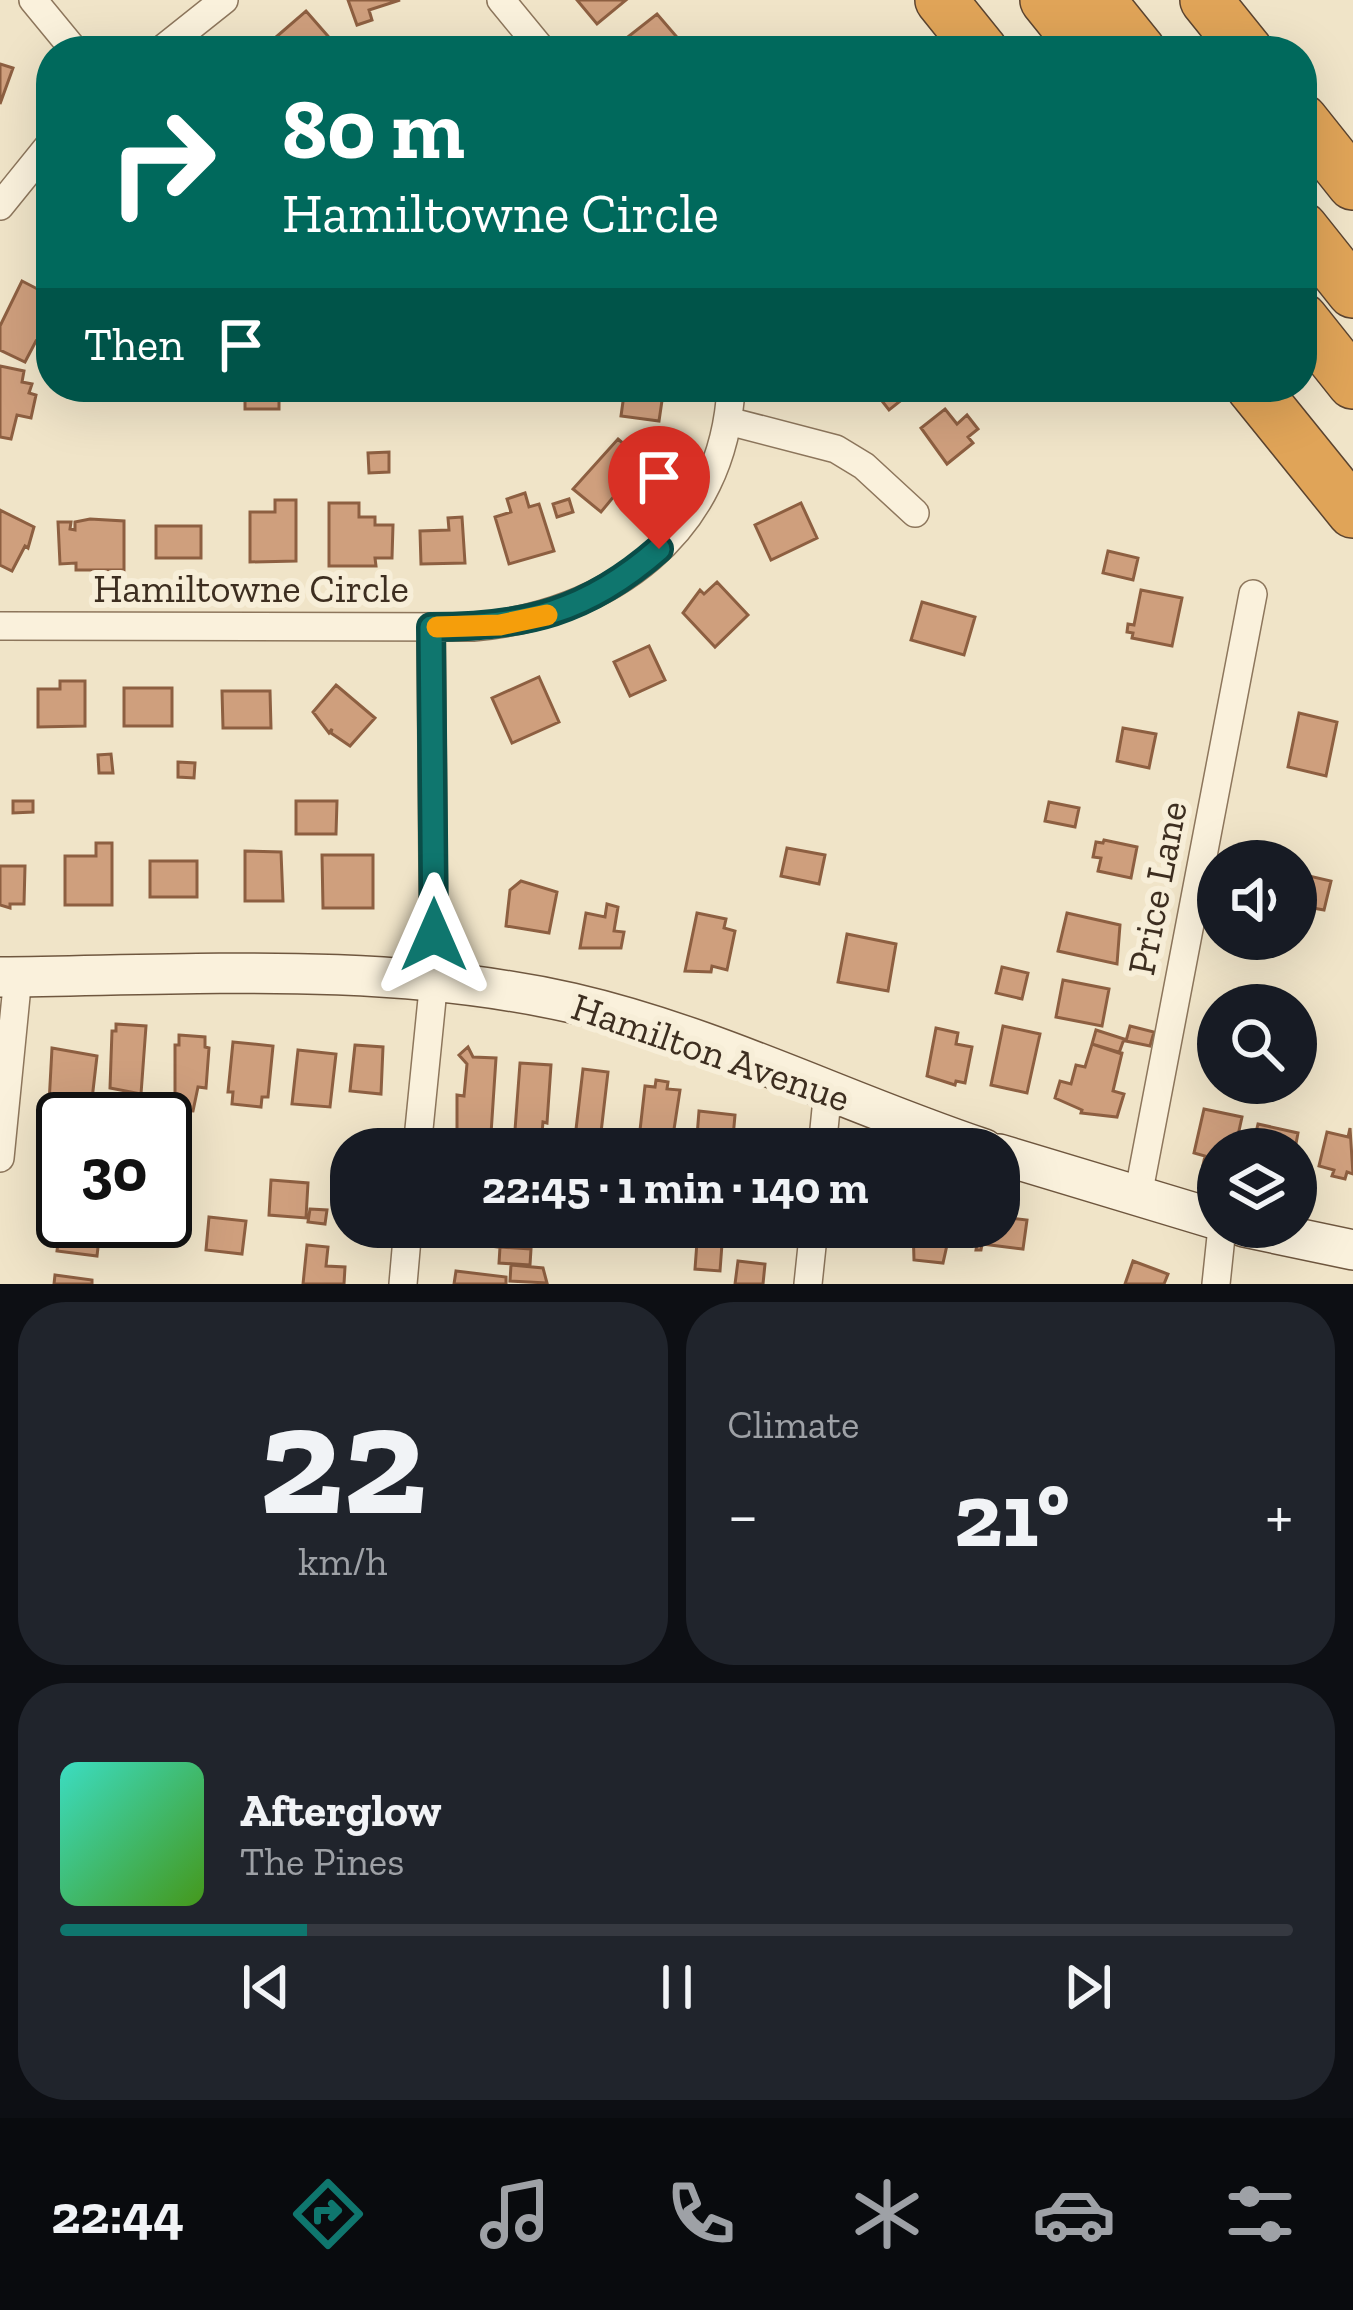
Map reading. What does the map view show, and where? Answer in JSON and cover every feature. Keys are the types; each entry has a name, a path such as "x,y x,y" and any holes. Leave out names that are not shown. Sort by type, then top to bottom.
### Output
{"highway":[{"path":"940,0 970,36"},
{"path":"1046,0 1075,36"},
{"path":"1099,0 1128,36"},
{"path":"1122,0 1150,36"},
{"path":"1206,0 1234,36"},
{"path":"1317,139 1353,184"},
{"path":"1317,247 1353,292"},
{"path":"1317,273 1353,317"},
{"path":"1317,339 1353,383"},
{"path":"1264,402 1353,512"}],"street":[{"path":"33,0 62,36"},
{"path":"179,36 224,0"},
{"path":"501,0 530,36"},
{"path":"0,206 36,162"},
{"name":"Hamiltowne Circle","path":"0,626 431,627 530,620 591,599 659,549 709,476 728,421 729,402"},
{"path":"728,421 836,448 864,466 915,513"},
{"name":"Price Lane","path":"1138,1196 1252,594"},
{"path":"418,1128 434,979 431,627"},
{"name":"Hamilton Avenue","path":"9,976 322,974 434,979 614,1014 716,1046 929,1128"},
{"path":"0,1158 9,976"},
{"path":"824,1128 828,1089"},
{"path":"1020,1160 1197,1216"},
{"path":"1317,1242 1353,1250"},
{"path":"403,1284 406,1248"},
{"path":"808,1284 812,1248"},
{"path":"1216,1284 1218,1248"}],"building":[{"path":"348,0 400,0 369,10 372,20 357,25"},
{"path":"577,0 626,0 597,24"},
{"path":"306,11 328,36 277,36"},
{"path":"657,14 676,36 629,36"},
{"path":"0,64 13,68 0,104"},
{"path":"22,281 36,288 36,341 25,362 0,350 0,326"},
{"path":"0,366 24,371 22,382 32,384 29,393 36,395 31,418 17,415 11,439 0,437"},
{"path":"245,402 279,402 279,409 245,409"},
{"path":"623,402 662,402 659,421 621,416"},
{"path":"945,409 957,424 967,415 978,429 968,437 973,443 947,464 921,428"},
{"path":"618,439 643,461 601,512 573,489"},
{"path":"389,452 389,472 369,473 368,453"},
{"path":"525,493 529,507 539,504 554,551 509,564 495,517 511,512 507,499"},
{"path":"569,499 573,512 557,517 553,504"},
{"path":"275,500 296,500 296,561 250,562 250,512 275,512"},
{"path":"329,503 359,503 359,517 375,517 375,525 393,525 392,558 375,558 376,566 329,566"},
{"path":"801,503 817,538 771,560 755,525"},
{"path":"0,510 34,527 28,548 25,546 12,571 0,565"},
{"path":"462,517 465,563 421,564 420,531 449,530 448,518"},
{"path":"124,521 124,570 76,570 76,563 60,564 58,522 71,522 70,529 75,530 75,522"},
{"path":"156,526 201,526 201,558 156,558"},
{"path":"1108,551 1138,558 1133,580 1103,573"},
{"path":"717,582 748,615 715,647 683,613 700,590 704,594"},
{"path":"1141,590 1182,598 1172,646 1132,638 1133,633 1127,632 1128,624 1134,625"},
{"path":"922,602 975,617 964,655 911,640"},
{"path":"649,646 665,680 630,696 614,662"},
{"path":"539,677 559,722 512,743 492,698"},
{"path":"60,681 85,681 85,726 38,727 38,689 60,689"},
{"path":"336,685 375,718 350,746 332,729 329,733 313,712"},
{"path":"124,688 172,688 172,726 124,726"},
{"path":"222,691 270,691 271,728 223,728"},
{"path":"1299,713 1337,722 1326,776 1288,767"},
{"path":"1123,728 1156,734 1149,768 1117,761"},
{"path":"111,754 113,773 99,773 98,755"},
{"path":"178,762 195,763 194,778 178,777"},
{"path":"13,801 33,801 33,812 13,813"},
{"path":"296,801 337,801 336,834 296,834"},
{"path":"1049,802 1079,808 1075,827 1045,821"},
{"path":"1096,842 1137,847 1131,878 1098,871 1101,858 1093,857"},
{"path":"96,843 112,843 112,905 65,905 65,856 96,856"},
{"path":"787,848 825,855 819,884 781,876"},
{"path":"245,851 281,852 283,901 245,901"},
{"path":"322,855 373,855 373,908 323,908"},
{"path":"150,861 197,861 197,897 150,897"},
{"path":"0,866 25,866 24,904 0,905"},
{"path":"1317,878 1331,881 1324,910 1317,909"},
{"path":"521,881 557,892 549,933 506,926 510,890"},
{"path":"607,904 618,907 614,931 624,932 621,948 580,948 586,913 605,917"},
{"path":"697,913 726,919 724,928 735,931 727,970 712,966 711,972 685,971"},
{"path":"1067,913 1120,925 1117,964 1058,951"},
{"path":"847,934 896,944 888,991 838,982"},
{"path":"1002,967 1028,973 1022,999 996,993"},
{"path":"1063,980 1109,989 1102,1026 1056,1017"},
{"path":"116,1024 146,1026 141,1092 110,1088 112,1031"},
{"path":"1003,1026 1040,1034 1027,1093 991,1085"},
{"path":"1130,1026 1154,1032 1150,1046 1126,1041"},
{"path":"936,1028 958,1033 956,1044 972,1047 965,1083 956,1081 955,1085 927,1076"},
{"path":"1096,1030 1124,1039 1119,1053 1092,1044"},
{"path":"179,1035 205,1037 209,1048 206,1088 198,1087 193,1111 192,1092 175,1092 175,1045 179,1045"},
{"path":"233,1042 273,1046 268,1097 262,1097 261,1107 232,1104 233,1092 228,1092"},
{"path":"1092,1044 1122,1053 1113,1091 1124,1094 1117,1117 1081,1113 1055,1098 1060,1081 1071,1084 1076,1065 1085,1067"},
{"path":"355,1045 383,1047 381,1094 350,1091"},
{"path":"468,1047 473,1057 496,1058 491,1128 457,1128 457,1095 464,1096 467,1064 459,1055"},
{"path":"52,1048 97,1056 93,1092 50,1092"},
{"path":"298,1050 336,1054 330,1107 292,1104"},
{"path":"520,1063 551,1065 547,1123 543,1122 542,1128 515,1128"},
{"path":"583,1069 608,1072 602,1128 576,1128"},
{"path":"656,1080 668,1082 667,1089 680,1090 674,1128 640,1128 645,1086 655,1087"},
{"path":"1204,1109 1242,1117 1240,1128 1200,1128"},
{"path":"699,1111 735,1115 734,1128 698,1128"},
{"path":"1350,1128 1353,1174 1347,1172 1345,1179 1332,1176 1334,1170 1319,1166 1327,1132 1348,1137"},
{"path":"271,1180 308,1183 306,1218 269,1215"},
{"path":"310,1209 327,1210 325,1224 308,1222"},
{"path":"209,1217 246,1221 242,1254 206,1250"},
{"path":"1020,1219 1027,1220 1023,1249 1015,1248 1020,1248"},
{"path":"307,1245 328,1247 326,1266 345,1267 344,1284 303,1284"},
{"path":"57,1248 98,1248 97,1256"},
{"path":"500,1248 531,1249 530,1265 499,1263"},
{"path":"697,1248 722,1248 720,1271 695,1269"},
{"path":"914,1248 946,1248 943,1263 914,1260"},
{"path":"738,1261 765,1264 763,1284 735,1284"},
{"path":"1133,1261 1168,1274 1164,1284 1125,1284"},
{"path":"511,1265 543,1268 547,1283 510,1281"},
{"path":"456,1271 506,1277 506,1284 454,1284"},
{"path":"55,1275 92,1280 92,1284 54,1284"}],"slow traffic":[{"path":"437,627 500,625 547,615"}],"route":[{"path":"434,935 431,627 500,625 560,611 614,586 659,549"}]}
